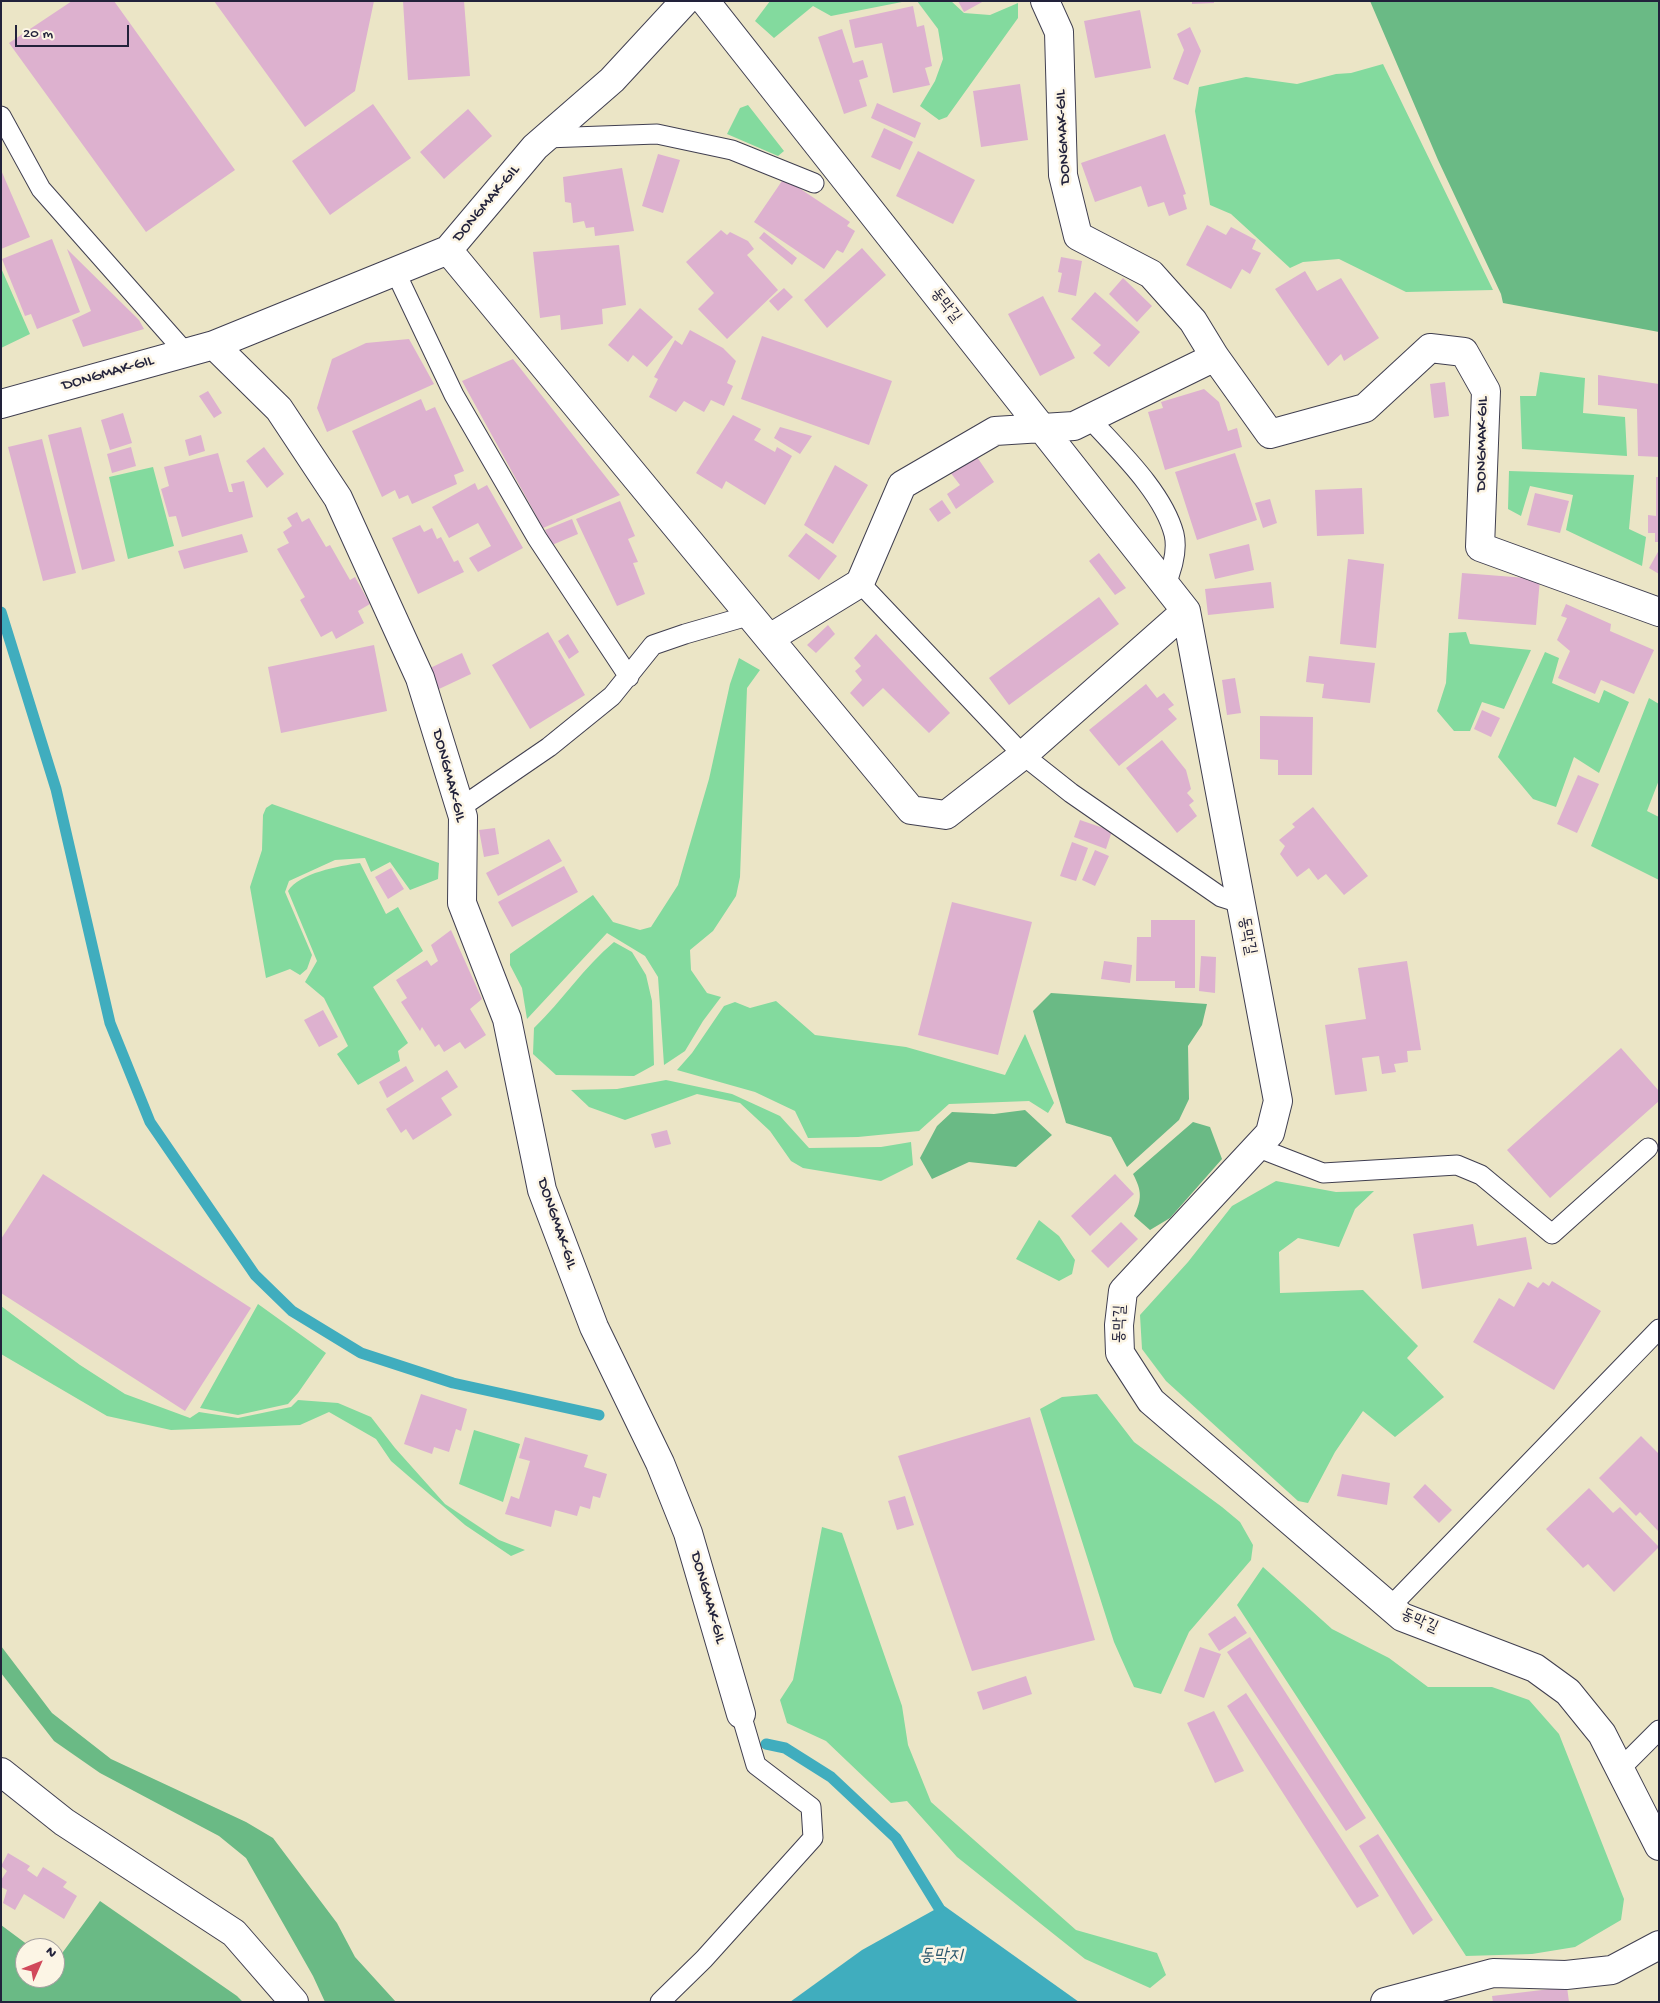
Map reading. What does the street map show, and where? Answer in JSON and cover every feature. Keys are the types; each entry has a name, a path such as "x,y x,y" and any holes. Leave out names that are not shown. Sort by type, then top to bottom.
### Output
{"street":[{"name":"DONGMAK-GIL","path":"1,404 214,345 448,250 535,147 612,80 685,1"},
{"name":"동막길","path":"704,1 1186,611 1278,1100 1270,1133 1123,1292 1119,1325 1120,1353 1151,1401 1402,1617 1535,1668 1568,1692 1602,1734 1659,1846"},
{"name":"DONGMAK-GIL","path":"1045,1 1059,32 1063,175 1078,236 1151,274 1193,321 1215,357 1270,434 1365,408 1430,348 1464,352 1486,392 1480,547 1659,612"},
{"path":"448,250 911,810 946,815 1023,755 1186,611"},
{"name":"DONGMAK-GIL","path":"214,345 279,409 338,498 420,678 463,817 462,903 507,1019 542,1190 594,1327 660,1463 688,1533 741,1714"},
{"path":"770,638 860,584 902,485 995,431 1082,423 1215,357"},
{"path":"1,1772 64,1822 234,1933 294,2002"},
{"path":"1385,2002 1493,1973 1566,1975 1612,1970 1659,1944"}],"lane":[{"path":"1,116 41,189 185,352"},
{"path":"546,138 657,134 732,150 814,183"},
{"path":"395,271 454,395 536,538 628,677"},
{"path":"1082,423 1137,470 1164,511 1174,534 1174,566 1165,586"},
{"path":"860,584 1023,755 1071,793 1213,891 1240,903"},
{"path":"460,808 549,747 612,696 654,645 751,615"},
{"path":"1256,1148 1323,1173 1457,1165 1481,1176 1552,1234 1648,1148"},
{"path":"1390,1607 1659,1329"},
{"name":"DONGMAK-GIL","path":"660,2002 704,1959 813,1838 811,1807 756,1765 741,1714"},
{"path":"1620,1769 1659,1730"}],"green space":[{"path":"770,1 907,1 831,16 813,6 774,38 755,21"},
{"path":"917,1 951,1 964,13 990,15 1018,3 1018,18 947,117 939,120 920,106 935,81 943,59 938,29"},
{"path":"1370,1 1659,1 1659,332 1503,303 1501,294 1438,160"},
{"path":"1383,64 1493,290 1406,292 1339,259 1303,262 1290,268 1231,214 1210,205 1195,111 1199,87 1246,77 1297,84 1336,74 1351,73"},
{"path":"748,105 784,151 778,156 727,134 740,108"},
{"path":"1,268 30,334 1,348"},
{"path":"1540,372 1585,378 1583,413 1625,417 1627,456 1522,449 1520,396 1536,396"},
{"path":"153,467 174,546 128,559 109,477"},
{"path":"1509,471 1634,475 1629,529 1646,537 1642,566 1566,530 1573,495 1530,486 1521,516 1508,509"},
{"path":"1466,632 1470,644 1531,650 1504,709 1482,702 1470,731 1454,731 1437,711 1446,683 1449,633"},
{"path":"1545,652 1559,658 1552,683 1599,703 1604,690 1629,702 1599,773 1574,757 1556,807 1533,799 1498,757"},
{"path":"739,658 760,670 747,688 740,877 736,896 713,931 690,950 691,970 707,993 721,997 703,1021 685,1051 664,1065 658,977 645,956 607,933 527,1019 522,988 510,965 510,954 593,895 613,922 640,930 651,927 678,885 709,779 730,684"},
{"path":"1649,698 1659,704 1659,780 1647,811 1659,817 1659,880 1591,846"},
{"path":"272,804 439,863 438,879 410,890 390,862 371,872 365,858 335,860 289,881 285,892 312,955 307,969 300,975 290,969 266,978 250,887 262,850 263,815 266,808"},
{"path":"360,863 386,914 398,907 423,951 373,987 408,1043 398,1051 400,1061 358,1085 337,1054 348,1046 324,998 305,982 317,961 288,891 301,879 320,871"},
{"path":"614,942 632,952 646,975 652,1001 654,1065 634,1076 556,1075 533,1054 534,1028 593,962"},
{"path":"1051,993 1207,1004 1202,1025 1188,1046 1189,1099 1179,1120 1127,1167 1111,1137 1066,1123 1033,1011"},
{"path":"776,1001 815,1035 906,1047 1005,1075 1025,1034 1054,1103 1048,1113 1029,1101 949,1104 919,1131 858,1137 808,1138 795,1111 755,1092 677,1070 692,1053 724,1006 735,1002 750,1008"},
{"path":"666,1080 732,1094 780,1116 809,1148 881,1147 911,1142 913,1165 881,1181 803,1168 791,1161 770,1131 740,1103 697,1094 625,1120 589,1107 571,1090 617,1089"},
{"path":"1025,1110 1052,1135 1016,1167 969,1162 932,1179 920,1158 937,1126 952,1112 994,1114"},
{"path":"1193,1122 1210,1127 1222,1159 1170,1218 1150,1230 1134,1216 1140,1195 1133,1174"},
{"path":"1276,1181 1336,1192 1374,1191 1355,1209 1339,1247 1298,1238 1279,1252 1280,1293 1363,1290 1418,1346 1407,1358 1444,1397 1395,1437 1363,1411 1335,1452 1308,1503 1298,1501 1166,1381 1142,1349 1140,1315 1188,1262 1232,1206"},
{"path":"1039,1220 1059,1236 1075,1260 1072,1274 1059,1281 1016,1259"},
{"path":"258,1304 326,1353 288,1404 238,1415 200,1408"},
{"path":"1,1306 80,1365 125,1394 190,1418 199,1412 238,1418 291,1407 298,1400 338,1403 371,1417 395,1448 445,1504 499,1540 525,1550 511,1556 465,1525 391,1461 376,1439 329,1412 300,1425 171,1430 107,1416 1,1354"},
{"path":"1097,1394 1134,1442 1240,1522 1253,1545 1251,1560 1189,1632 1161,1694 1134,1687 1114,1642 1040,1409 1062,1397"},
{"path":"474,1430 520,1444 503,1502 459,1484"},
{"path":"822,1527 842,1533 902,1706 908,1745 931,1802 1076,1930 1157,1953 1166,1975 1150,1988 1085,1959 957,1857 907,1801 891,1803 826,1741 787,1723 780,1700 793,1680"},
{"path":"1263,1567 1332,1629 1389,1658 1428,1687 1492,1687 1529,1700 1559,1734 1624,1899 1621,1920 1575,1947 1532,1954 1466,1956 1237,1605"},
{"path":"1,1646 52,1713 111,1759 246,1822 273,1838 337,1923 355,1957 396,2002 325,2002 313,1976 246,1858 219,1836 100,1773 54,1741 1,1673"},
{"path":"100,1901 243,2002 1,2002 1,1925 19,1938 15,1938 15,1988 65,1988 65,1949"}],"water":[{"name":"동막지","path":"943,1905 1079,2002 790,2002 862,1950"}],"building":[{"path":"72,1 114,1 235,170 146,232 9,43"},
{"path":"214,1 374,1 355,91 305,127"},
{"path":"403,1 464,1 470,76 408,80"},
{"path":"958,1 984,1 964,12"},
{"path":"1192,1 1214,1 1214,3 1192,4"},
{"path":"913,6 917,27 924,25 932,66 925,68 930,85 893,93 882,43 855,48 849,20"},
{"path":"1140,10 1151,68 1095,78 1084,21"},
{"path":"1190,27 1201,51 1188,85 1173,79 1184,50 1177,34"},
{"path":"842,29 853,63 863,60 868,77 859,80 867,106 844,114 818,37"},
{"path":"1020,84 1028,140 981,147 973,91"},
{"path":"877,103 921,123 915,138 871,118"},
{"path":"373,104 411,158 330,215 292,161"},
{"path":"468,109 492,136 444,179 420,152"},
{"path":"884,128 913,142 900,170 871,157"},
{"path":"1165,134 1186,194 1183,195 1187,209 1169,216 1164,202 1148,207 1141,186 1095,202 1081,163"},
{"path":"918,151 975,180 953,224 896,196"},
{"path":"658,154 680,160 663,213 642,206"},
{"path":"622,168 634,231 595,236 594,227 586,228 584,221 573,223 571,203 565,202 563,177"},
{"path":"1,170 30,237 1,249"},
{"path":"784,178 850,222 847,226 855,231 843,253 837,250 824,269 754,222"},
{"path":"1207,225 1226,235 1231,227 1256,240 1252,249 1261,253 1250,274 1242,269 1231,289 1186,265"},
{"path":"721,230 727,235 730,232 748,241 754,249 747,255 778,290 727,339 698,309 714,293 686,262"},
{"path":"764,232 797,258 792,265 759,238"},
{"path":"52,239 80,312 37,329 31,314 25,316 2,259"},
{"path":"619,245 626,305 602,309 603,324 561,330 560,315 540,318 533,252"},
{"path":"862,248 886,275 827,328 804,300"},
{"path":"67,249 139,320 144,329 83,347 72,320 91,311"},
{"path":"1061,257 1082,261 1076,296 1058,292 1062,273 1058,272"},
{"path":"1305,271 1317,291 1341,278 1379,338 1344,361 1341,354 1328,366 1275,289"},
{"path":"1123,278 1152,306 1137,322 1109,294"},
{"path":"784,288 793,297 778,311 769,301"},
{"path":"1095,292 1140,332 1109,367 1093,353 1101,345 1071,319"},
{"path":"1043,296 1075,358 1040,376 1008,314"},
{"path":"640,308 673,337 647,367 633,355 628,362 608,345"},
{"path":"690,330 723,348 736,361 727,383 733,386 724,406 711,400 704,412 684,401 676,412 649,397 658,379 654,377 675,340 682,345"},
{"path":"762,336 892,381 869,445 741,399"},
{"path":"409,339 434,384 327,432 317,408 332,359 366,343"},
{"path":"513,359 620,495 543,528 462,381"},
{"path":"1598,375 1659,384 1659,457 1638,456 1637,409 1598,405"},
{"path":"1445,382 1449,416 1434,418 1430,384"},
{"path":"1204,389 1219,402 1228,431 1237,428 1242,447 1165,470 1148,412 1163,408 1161,402"},
{"path":"208,391 222,413 214,418 199,396"},
{"path":"421,399 426,411 435,407 464,471 454,475 457,484 412,504 408,495 399,499 395,490 382,497 352,431"},
{"path":"123,413 132,443 110,450 101,420"},
{"path":"733,415 761,429 754,440 775,452 777,447 792,456 765,505 726,481 722,489 696,473"},
{"path":"81,427 115,561 82,570 48,435"},
{"path":"780,427 812,436 800,454 774,438"},
{"path":"201,435 205,451 189,456 185,440"},
{"path":"42,439 76,573 43,581 8,447"},
{"path":"131,447 136,466 112,473 107,454"},
{"path":"264,447 284,474 267,488 246,461"},
{"path":"218,453 229,492 233,492 231,484 244,481 253,517 182,537 176,516 169,517 161,489 169,486 164,467"},
{"path":"1235,453 1257,520 1197,540 1175,472"},
{"path":"975,454 994,482 956,509 947,494 960,485 950,472"},
{"path":"835,465 868,485 833,544 804,525"},
{"path":"1656,477 1659,477 1659,542 1655,542 1655,533 1648,533 1648,515 1656,516"},
{"path":"475,483 478,490 487,485 523,548 478,572 469,558 491,546 478,523 449,538 432,507"},
{"path":"1362,488 1364,534 1317,536 1315,490"},
{"path":"1535,493 1569,501 1560,533 1527,525"},
{"path":"1270,499 1277,523 1263,528 1255,503"},
{"path":"942,500 951,513 938,522 929,509"},
{"path":"620,501 635,536 628,539 638,562 633,563 645,594 617,606 576,519"},
{"path":"297,512 302,522 309,518 326,547 330,545 350,580 355,577 370,604 358,611 364,623 336,639 332,631 321,637 300,600 305,597 277,549 289,543 283,532 292,526 287,518"},
{"path":"572,519 578,534 552,545 545,530"},
{"path":"420,525 424,532 432,528 437,539 441,537 454,562 458,560 464,572 418,594 392,538"},
{"path":"806,533 837,556 819,580 788,556"},
{"path":"242,534 248,552 184,569 178,551"},
{"path":"1249,544 1254,570 1215,579 1209,554"},
{"path":"1659,550 1659,574 1649,568"},
{"path":"1099,553 1126,588 1115,595 1089,561"},
{"path":"1348,559 1384,564 1376,648 1340,644"},
{"path":"1462,573 1540,579 1536,625 1458,619"},
{"path":"1271,582 1274,608 1208,615 1205,589"},
{"path":"1099,597 1119,624 1009,705 989,678"},
{"path":"1566,604 1611,624 1610,631 1654,650 1634,694 1601,680 1595,694 1558,678 1570,651 1557,640 1567,618 1561,616"},
{"path":"828,625 835,634 816,653 807,645"},
{"path":"548,632 585,695 530,729 492,665"},
{"path":"568,634 579,652 569,659 558,641"},
{"path":"876,634 950,713 929,733 883,688 863,707 850,693 862,680 855,671 861,666 854,658"},
{"path":"374,645 387,711 281,733 268,667"},
{"path":"462,653 471,674 439,689 428,669"},
{"path":"1309,656 1375,663 1370,703 1322,698 1324,684 1306,682"},
{"path":"1235,678 1241,713 1227,715 1222,680"},
{"path":"1146,684 1157,698 1164,693 1174,705 1168,709 1177,719 1119,766 1089,730"},
{"path":"1482,710 1500,718 1491,737 1474,729"},
{"path":"1260,716 1313,717 1312,775 1278,775 1278,760 1260,759"},
{"path":"1162,740 1186,770 1191,789 1187,793 1194,801 1189,805 1197,816 1177,833 1126,768"},
{"path":"1578,775 1599,784 1577,833 1557,824"},
{"path":"1313,807 1368,876 1344,895 1326,874 1318,880 1309,868 1297,877 1280,854 1285,846 1279,840 1295,827 1292,824"},
{"path":"1080,820 1112,831 1106,849 1074,837"},
{"path":"495,828 499,854 484,857 479,830"},
{"path":"549,839 562,861 498,896 486,873"},
{"path":"1072,842 1088,848 1076,881 1060,876"},
{"path":"1095,850 1109,856 1095,886 1082,880"},
{"path":"564,866 578,892 512,927 498,902"},
{"path":"391,868 404,889 388,899 375,877"},
{"path":"952,902 1032,922 998,1055 918,1035"},
{"path":"1151,920 1195,920 1195,988 1175,988 1175,981 1136,981 1137,937 1151,937"},
{"path":"451,930 482,999 470,1009 486,1035 465,1049 460,1042 444,1052 439,1044 435,1047 422,1027 420,1031 401,1002 407,998 396,980 427,960 431,966 438,961 431,945"},
{"path":"1201,956 1216,957 1215,993 1199,991"},
{"path":"1104,961 1132,965 1130,983 1101,979"},
{"path":"1407,961 1421,1050 1407,1051 1408,1062 1394,1064 1396,1072 1382,1074 1379,1056 1362,1058 1367,1091 1335,1095 1325,1025 1366,1019 1358,968"},
{"path":"323,1010 338,1037 319,1047 304,1020"},
{"path":"1621,1048 1659,1091 1659,1101 1550,1198 1507,1150"},
{"path":"406,1066 414,1081 387,1098 379,1082"},
{"path":"447,1070 458,1087 441,1098 452,1115 413,1140 406,1129 401,1133 386,1109"},
{"path":"667,1130 671,1144 655,1148 651,1134"},
{"path":"43,1174 251,1308 185,1411 1,1293 1,1239"},
{"path":"1115,1174 1134,1194 1090,1236 1071,1216"},
{"path":"1121,1222 1138,1239 1108,1268 1091,1251"},
{"path":"1473,1224 1477,1246 1526,1237 1532,1269 1422,1289 1413,1234"},
{"path":"1552,1281 1601,1311 1554,1390 1473,1342 1499,1298 1514,1307 1528,1282 1538,1288 1543,1282 1549,1286"},
{"path":"421,1394 467,1409 461,1431 456,1429 449,1452 434,1447 432,1454 404,1444"},
{"path":"1030,1417 1095,1640 972,1671 898,1456"},
{"path":"1641,1436 1659,1454 1659,1532 1640,1512 1636,1516 1599,1478"},
{"path":"525,1437 588,1455 584,1467 607,1474 600,1498 593,1496 590,1509 580,1506 577,1516 555,1510 551,1527 505,1514 511,1496 519,1499 530,1461 519,1458"},
{"path":"1342,1474 1390,1483 1387,1505 1337,1496"},
{"path":"1425,1484 1452,1510 1439,1523 1413,1497"},
{"path":"1589,1488 1613,1513 1620,1507 1659,1547 1614,1592 1588,1564 1583,1568 1546,1529"},
{"path":"905,1496 914,1525 897,1530 888,1501"},
{"path":"1235,1616 1247,1633 1219,1651 1208,1634"},
{"path":"1250,1637 1366,1818 1346,1831 1227,1652"},
{"path":"1200,1647 1221,1654 1204,1698 1184,1691"},
{"path":"1026,1676 1032,1694 983,1710 977,1692"},
{"path":"1246,1693 1379,1896 1357,1908 1227,1706"},
{"path":"1214,1711 1244,1771 1215,1783 1187,1723"},
{"path":"1378,1834 1433,1920 1413,1935 1359,1846"},
{"path":"8,1853 30,1866 27,1870 37,1877 43,1867 67,1882 63,1887 77,1896 64,1919 24,1894 15,1910 3,1903 7,1890 1,1887 1,1880 7,1871 1,1866"},
{"path":"1567,1987 1569,2002 1493,2002 1492,1996"}],"waterway":[{"path":"1,612 56,789 110,1023 150,1122 255,1275 292,1311 361,1353 453,1383 599,1415"},
{"path":"766,1744 785,1748 831,1777 896,1838 939,1908"}]}
